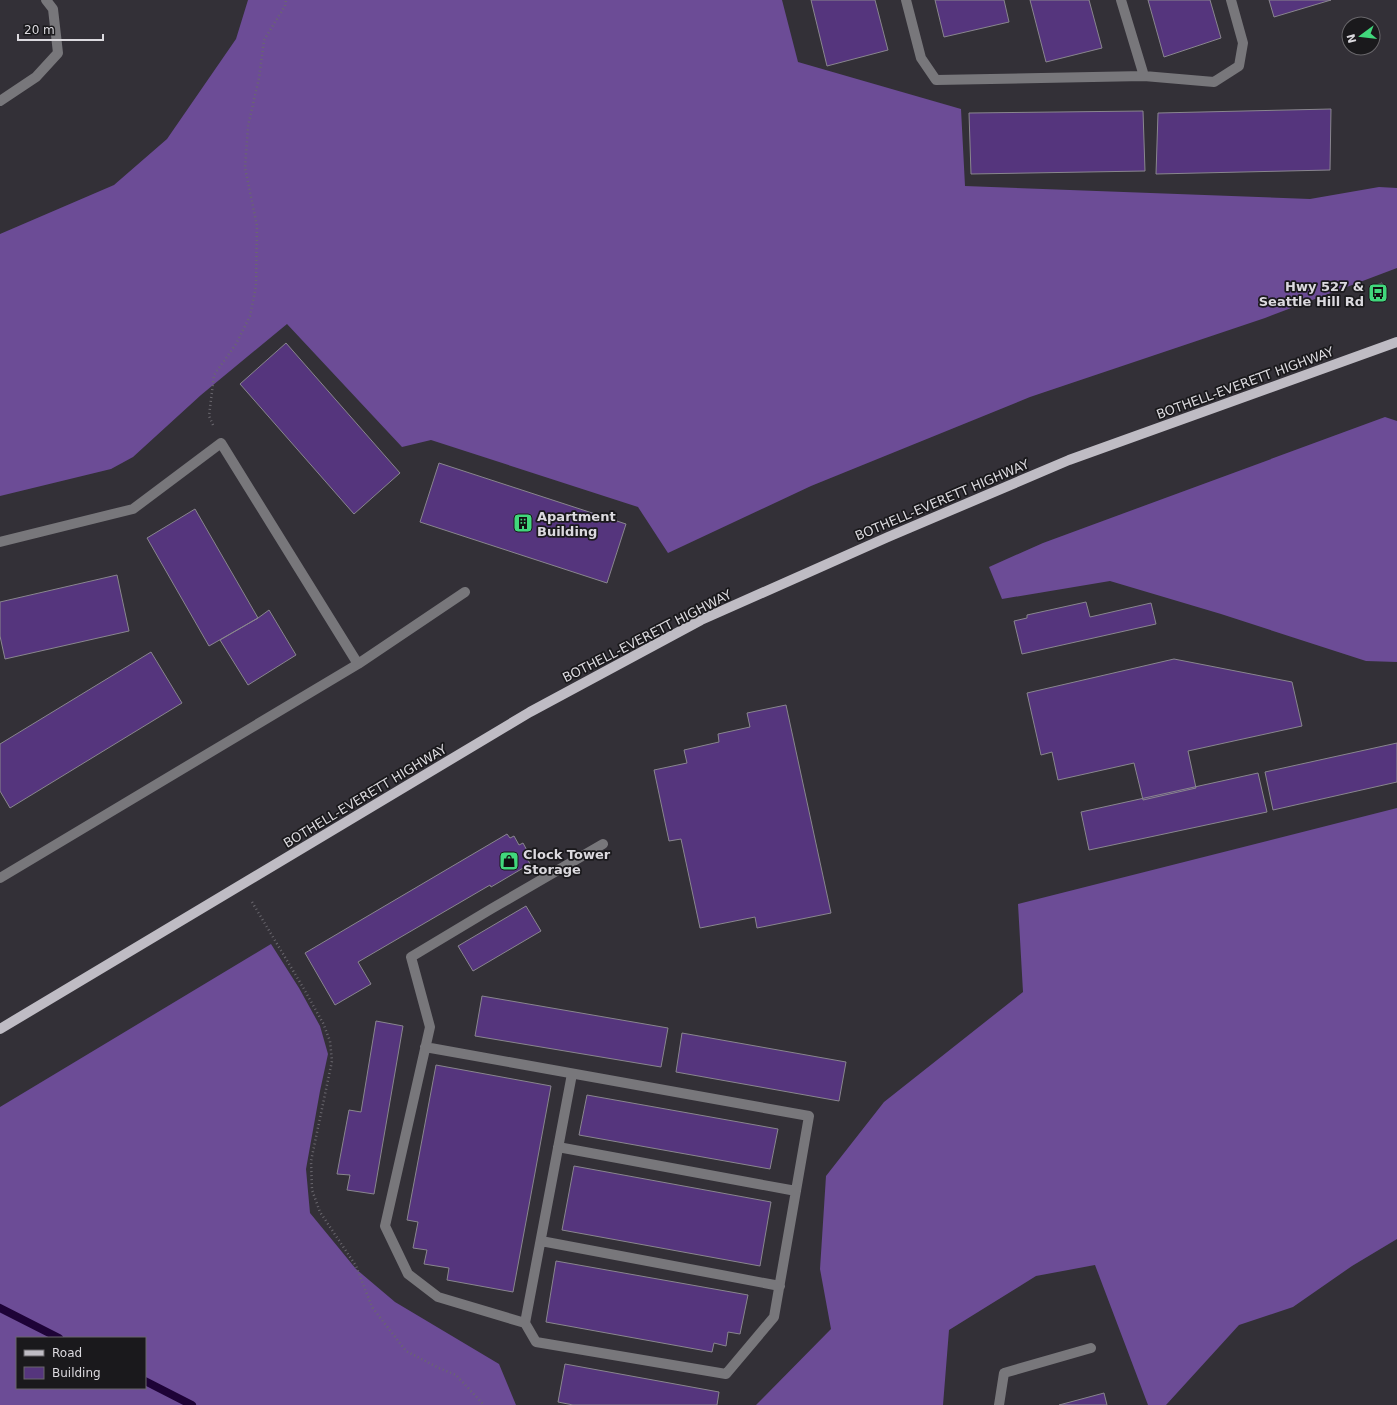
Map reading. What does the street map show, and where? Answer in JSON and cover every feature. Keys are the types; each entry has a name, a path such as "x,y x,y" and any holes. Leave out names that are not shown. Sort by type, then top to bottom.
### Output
{"main road":[{"name":"BOTHELL-EVERETT HIGHWAY","path":"0,1029 530,712 701,620 888,537 1069,460 1397,342"}],"street":[{"path":"1,100 36,77 58,54 53,9 46,0"},
{"path":"906,0 921,58 936,80 1144,76 1214,82 1239,66 1243,43 1231,0"},
{"path":"1121,0 1144,76"},
{"path":"0,542 133,509 221,443 358,664"},
{"path":"0,878 358,664 465,592"},
{"path":"525,1323 438,1297 408,1274 385,1226 430,1027 411,957 490,909 603,844"},
{"path":"425,1047 809,1116 774,1317 726,1374 536,1342 525,1323 572,1074"},
{"path":"558,1147 796,1191"},
{"path":"541,1241 780,1286"},
{"path":"999,1405 1004,1373 1091,1348"}],"path":[{"path":"221,443 209,416 214,375 236,344 250,316 256,286 257,226 245,168 248,126 259,78 264,40 285,6 286,0"},
{"path":"242,884 304,989 323,1023 330,1041 332,1061 311,1161 312,1190 320,1212 356,1266 372,1307 406,1351 456,1375 484,1405"}],"shaded area":[{"path":"248,0 782,0 798,62 961,109 965,186 1310,199 1379,187 1397,188 1397,268 1265,318 1030,397 811,486 668,553 638,507 431,440 402,447 287,324 201,395 133,457 111,469 0,496 0,234 114,185 167,139 236,39"},
{"path":"1385,417 1397,421 1397,662 1366,661 1221,614 1110,581 1002,599 989,567 1043,543"},
{"path":"1397,808 1397,1239 1352,1266 1293,1307 1239,1325 1166,1405 1148,1405 1095,1265 1036,1276 949,1330 943,1405 756,1405 831,1329 820,1269 826,1176 884,1102 1023,992 1018,904"},
{"path":"271,944 299,988 320,1026 328,1054 306,1169 310,1213 356,1269 395,1302 499,1364 516,1405 0,1405 0,1107"}],"building":[{"path":"811,0 875,0 888,50 827,66"},
{"path":"935,0 1004,0 1009,22 944,37"},
{"path":"1030,0 1089,0 1102,48 1046,62"},
{"path":"1148,0 1210,0 1221,38 1164,57"},
{"path":"1269,0 1331,0 1274,17"},
{"path":"1331,109 1330,170 1156,174 1158,113"},
{"path":"1143,111 1145,171 971,174 969,113"},
{"path":"1382,283 1384,287 1374,291 1372,286"},
{"path":"286,343 400,473 354,514 240,384"},
{"name":"Apartment Building","path":"439,463 626,524 607,583 420,522"},
{"path":"195,509 258,618 209,646 147,538"},
{"path":"117,575 129,631 5,659 0,636 0,602"},
{"path":"1086,602 1090,617 1151,603 1156,624 1022,654 1014,621 1027,618 1027,615"},
{"path":"269,610 296,655 248,685 220,640"},
{"path":"151,652 182,703 10,808 0,791 0,744"},
{"path":"1174,659 1292,682 1302,726 1188,751 1196,788 1143,800 1134,763 1058,780 1052,752 1041,755 1027,693"},
{"path":"786,705 831,913 757,928 755,917 700,928 681,839 669,841 654,770 687,763 684,750 719,742 718,734 750,727 747,713"},
{"path":"1397,743 1397,782 1273,810 1265,772"},
{"path":"1258,773 1267,812 1089,850 1081,812"},
{"path":"507,834 510,838 514,836 519,845 523,843 529,854 526,856 530,864 491,887 490,885 358,962 371,984 335,1005 305,953"},
{"path":"526,906 541,931 473,971 458,946"},
{"path":"482,996 668,1028 661,1067 475,1036"},
{"path":"376,1021 403,1026 374,1194 347,1190 350,1175 337,1174 349,1110 361,1112"},
{"path":"682,1033 846,1062 839,1101 676,1072"},
{"path":"436,1065 551,1086 513,1292 447,1280 449,1268 424,1264 427,1250 413,1248 418,1222 407,1220"},
{"path":"587,1095 778,1129 770,1169 579,1135"},
{"path":"574,1166 771,1202 760,1266 562,1230"},
{"path":"556,1261 748,1295 740,1334 728,1332 726,1346 714,1343 712,1352 546,1322"},
{"path":"565,1364 719,1392 717,1405 573,1405 558,1402"},
{"path":"1104,1393 1107,1405 1059,1405"}],"waterway":[{"path":"0,1308 57,1337"},
{"path":"146,1382 192,1405"}],"place":[{"name":"Hwy 527 & Seattle Hill Rd","path":"1378,293"},
{"name":"Apartment Building","path":"523,523"},
{"name":"Clock Tower Storage","path":"509,861"}]}
